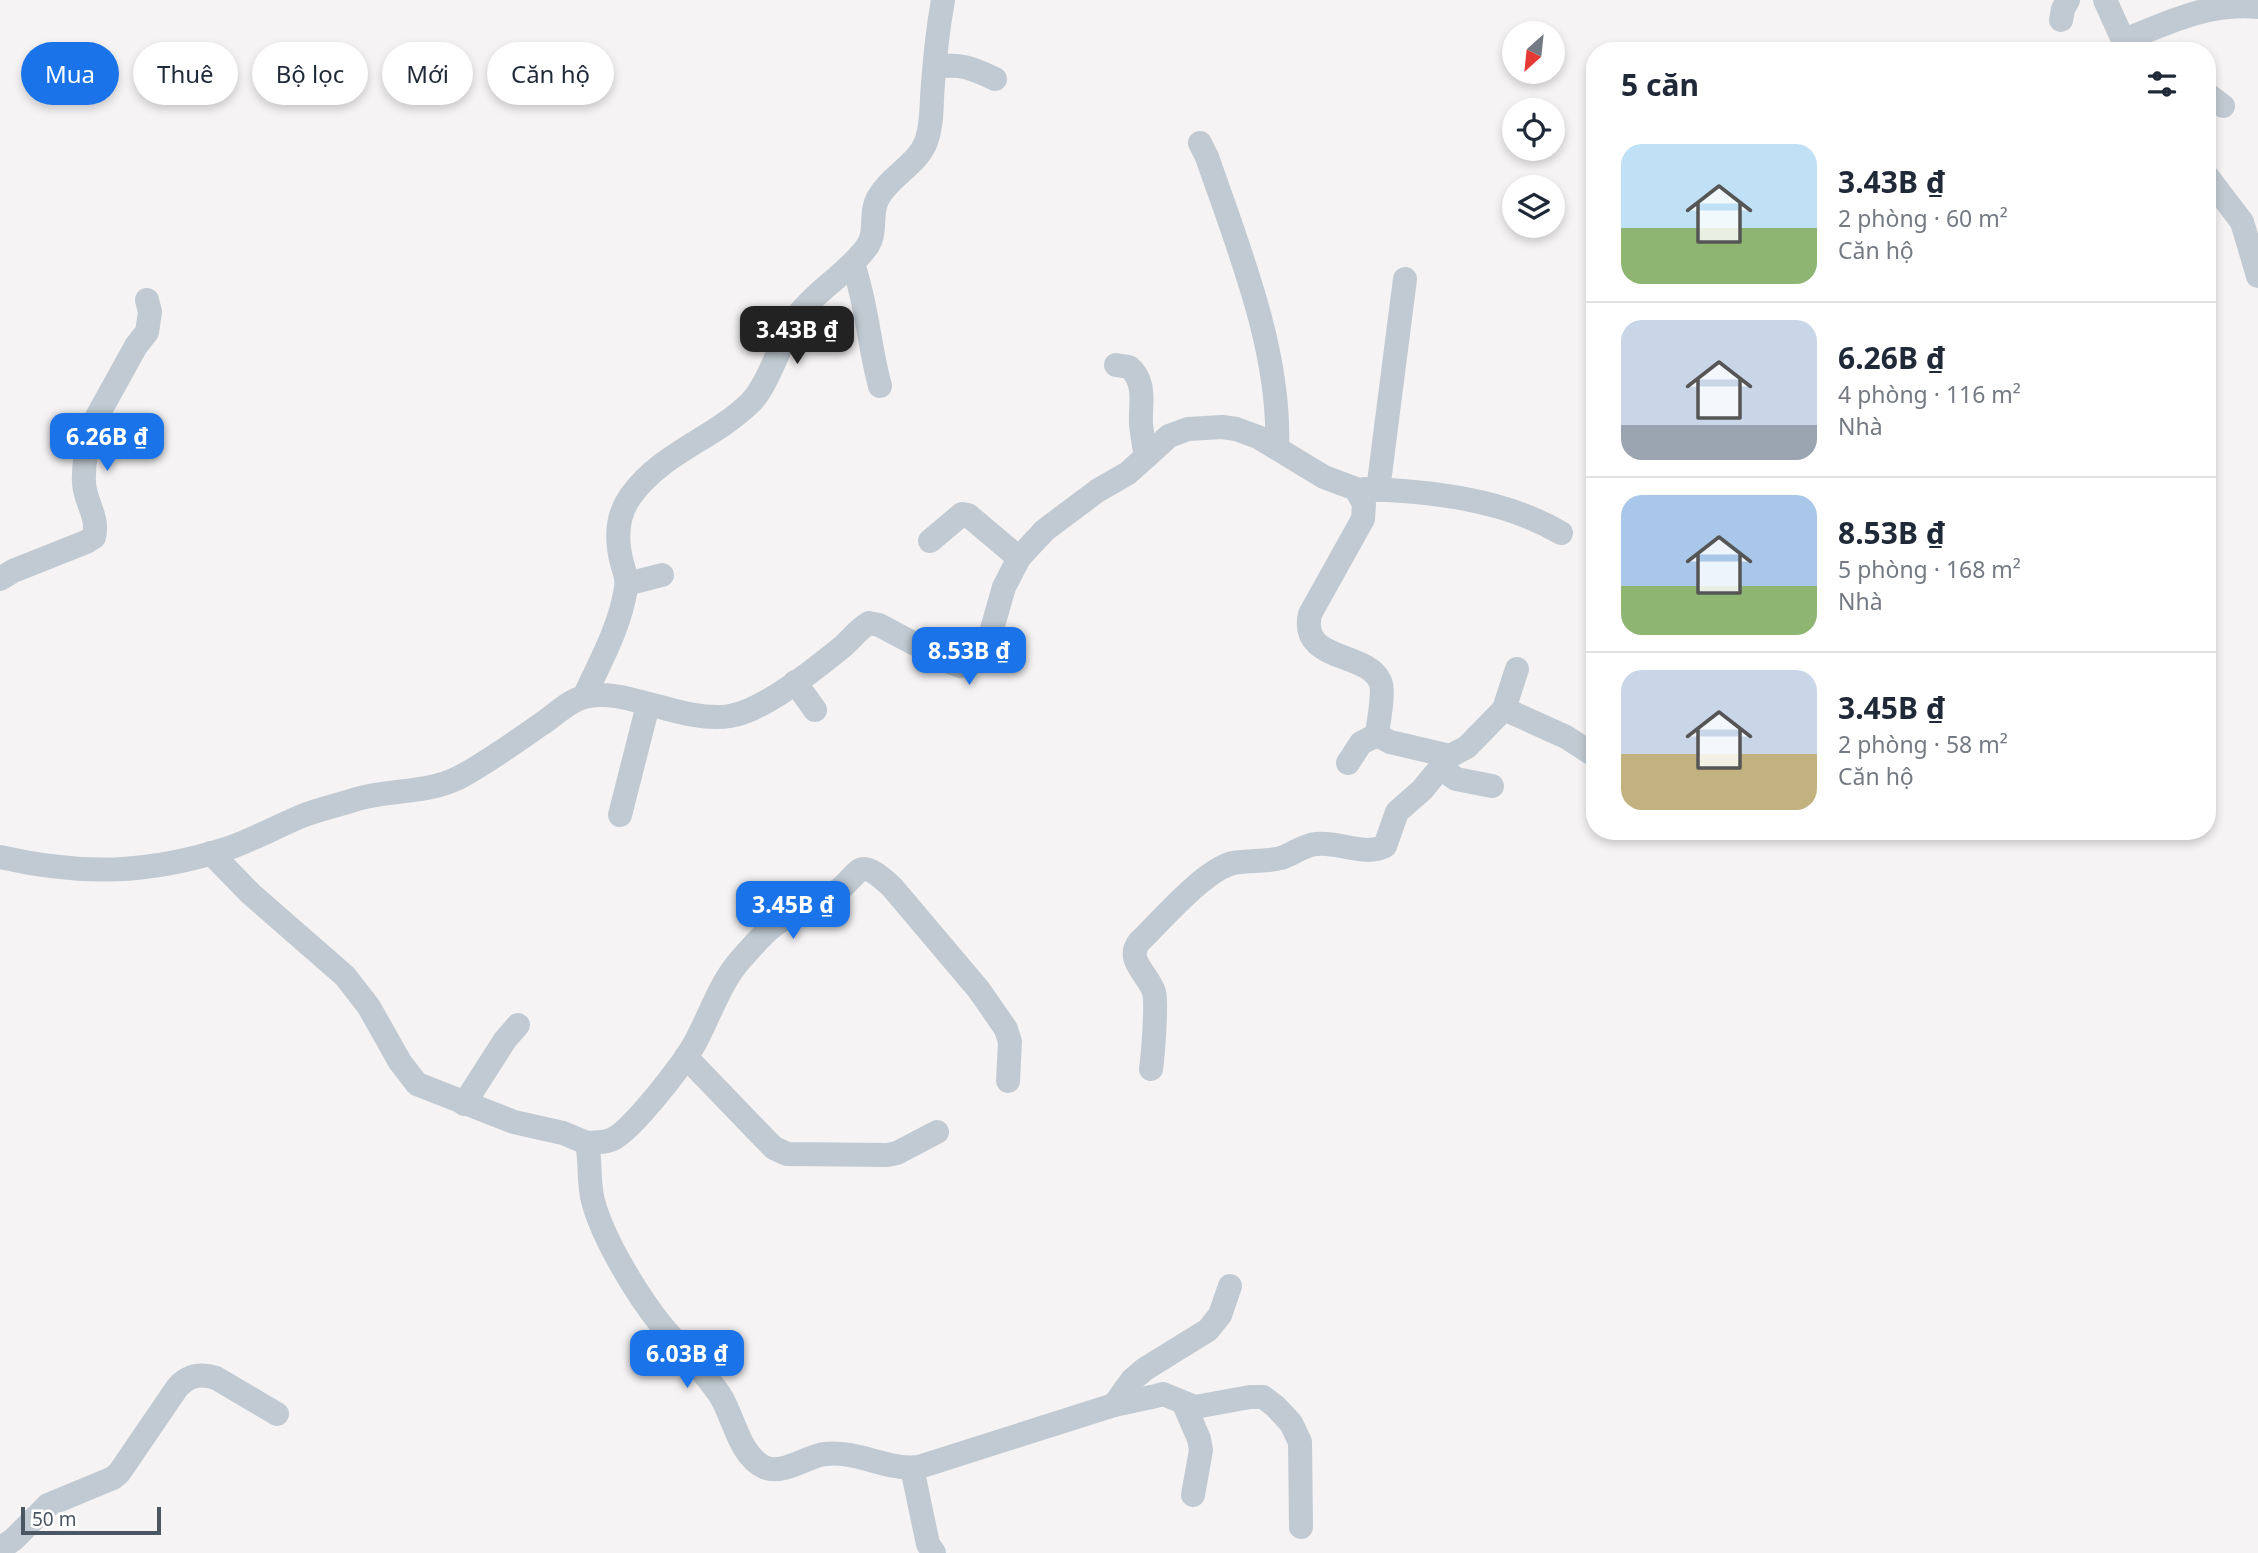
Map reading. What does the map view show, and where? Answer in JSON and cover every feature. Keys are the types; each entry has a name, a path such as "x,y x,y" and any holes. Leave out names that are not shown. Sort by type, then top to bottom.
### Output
{"street":[{"path":"584,697 617,625 627,584 617,532 619,520 630,497 654,470 678,451 711,434 753,401 798,316 853,264 872,239 877,199 926,142 932,118 943,0"},
{"path":"2105,0 2132,42"},
{"path":"2137,42 2200,10 2232,5 2258,7"},
{"path":"935,67 955,64 995,79"},
{"path":"1200,144 1207,157 1239,251 1265,339 1278,422 1277,448"},
{"path":"2216,188 2242,222 2258,276"},
{"path":"853,264 862,291 871,352 880,386"},
{"path":"1377,735 1382,695 1380,681 1365,668 1318,644 1310,638 1308,630 1310,614 1363,519 1367,489 1380,463 1405,279"},
{"path":"0,579 94,537 97,526 84,485 90,435 94,422 136,346 148,332 148,300"},
{"path":"1116,365 1129,367 1138,378 1143,404 1141,420 1146,457"},
{"path":"0,857 66,869 125,871 181,862 232,847 305,815 362,797 428,789 458,778 572,702 584,697 600,695 696,715 732,716 756,706 817,668 866,624 872,623 960,666 972,663 988,643 1004,587 1019,558 1045,530 1097,491 1128,473 1169,436 1204,427 1236,429 1258,437 1324,477 1367,489 1396,490 1485,505 1536,518 1561,533"},
{"path":"930,541 956,517 968,515 1019,558"},
{"path":"627,584 662,575"},
{"path":"1151,1069 1154,992 1134,956 1139,942 1201,882 1231,863 1280,858 1314,844 1329,843 1370,850 1385,846 1397,812 1504,709 1517,669"},
{"path":"795,682 816,710"},
{"path":"620,815 648,705"},
{"path":"1504,709 1566,737 1586,750"},
{"path":"1377,735 1446,762 1456,779 1492,786"},
{"path":"1348,763 1361,743 1377,735"},
{"path":"211,853 251,894 345,976 369,1007 409,1076 427,1089 464,1104 514,1122 563,1133 587,1143 612,1140 623,1133 687,1057 715,998 741,958 773,926 836,892 858,871 867,869 876,872 892,887 979,990 1006,1029 1010,1042 1008,1081"},
{"path":"464,1104 505,1040 518,1025"},
{"path":"687,1057 765,1139 787,1154 887,1155 897,1153 937,1132"},
{"path":"587,1143 593,1200 618,1259 659,1323 720,1394 749,1454 765,1468 774,1469 823,1454 847,1454 912,1468 1114,1405 1163,1394 1195,1407 1263,1397 1275,1406 1297,1432 1300,1442 1301,1527"},
{"path":"1114,1405 1132,1380 1145,1369 1208,1331 1216,1322 1230,1286"},
{"path":"0,1549 48,1505 119,1473 164,1406 183,1381 190,1377 207,1375 216,1378 277,1414"},
{"path":"1184,1404 1201,1450 1194,1495"},
{"path":"912,1468 929,1544 934,1553"}]}
